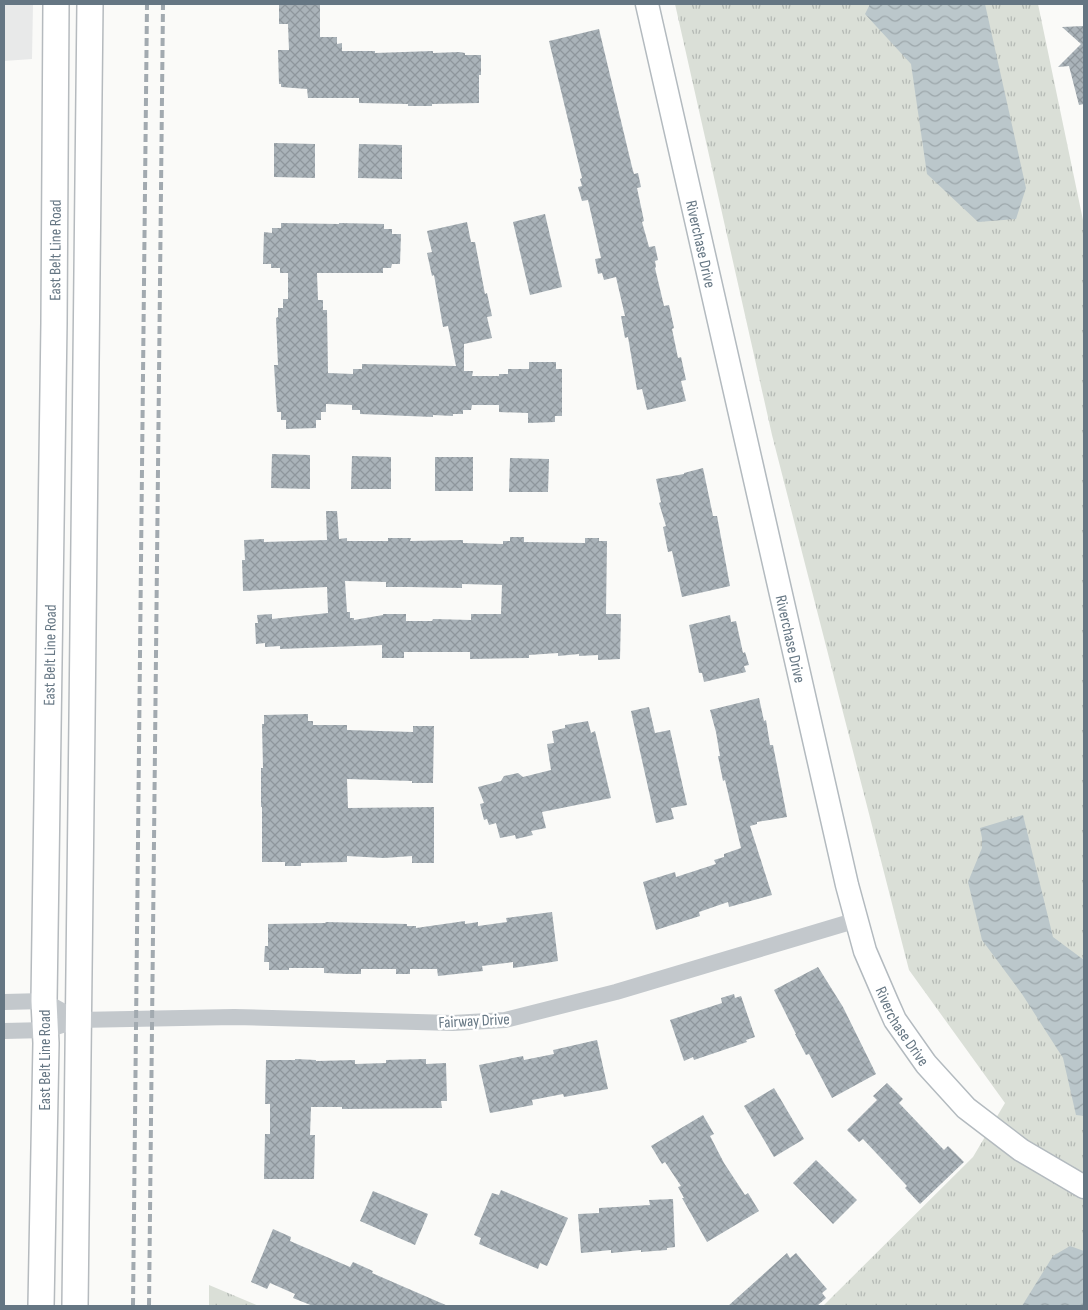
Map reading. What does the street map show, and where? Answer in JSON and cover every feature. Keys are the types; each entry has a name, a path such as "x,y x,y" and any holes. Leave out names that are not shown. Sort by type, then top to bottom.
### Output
{"main road":[{"name":"East Belt Line Road","path":"41,1306 46,1030 44,1001 56,4"},
{"name":"East Belt Line Road","path":"76,1306 90,4"},
{"path":"54,251 88,250"}],"street":[{"name":"Riverchase Drive","path":"647,4 845,875 865,952 895,1020 926,1064 966,1108 1021,1150 1084,1187"},
{"name":"Fairway Drive","path":"4,1031 46,1030 78,1020 234,1017 453,1023 505,1020 616,992 857,920"},
{"path":"4,1002 44,1001 78,1020"}],"shaded area":[{"path":"4,4 33,4 32,59 4,61"}],"green space":[{"path":"675,4 1038,4 1084,225 1084,1306 823,1306 973,1157 1005,1103 909,970 772,435"},
{"path":"209,1285 259,1306 209,1306"}],"water":[{"path":"870,4 985,4 1026,188 1016,219 978,222 927,174 911,64 865,14"},
{"path":"1023,815 1053,937 1084,960 1084,1116 1076,1115 1063,1058 1022,994 982,940 968,882 982,848 980,828"},
{"path":"1070,1246 1084,1251 1084,1306 1022,1306 1053,1256"}],"building":[{"path":"279,4 320,4 320,37 337,37 337,44 342,43 342,51 375,51 375,53 433,51 433,53 459,52 465,53 465,55 481,55 479,103 408,106 408,104 359,103 359,98 308,98 307,89 281,87 281,84 279,84 278,50 289,50 288,24 279,24"},
{"path":"1084,26 1084,104 1079,105 1069,66 1058,67 1081,44 1062,27"},
{"path":"599,29 632,167 634,174 638,173 641,187 637,188 644,221 642,222 649,247 655,246 658,260 655,261 655,268 664,306 669,305 678,358 681,357 686,380 681,381 686,401 647,410 642,389 637,390 628,337 625,338 621,316 625,316 616,277 604,280 602,273 598,274 595,259 601,258 588,200 582,201 578,187 582,186 580,179 582,178 549,41"},
{"path":"274,143 315,144 315,178 274,177"},
{"path":"359,144 402,145 402,179 358,178"},
{"path":"545,214 562,287 530,295 513,222"},
{"path":"467,222 471,242 475,242 485,294 487,293 492,316 487,317 492,338 464,344 464,371 473,371 472,376 499,376 499,374 508,374 508,369 529,369 529,362 556,362 556,369 562,369 562,416 555,416 555,422 528,423 528,413 499,412 499,405 472,405 471,410 463,410 463,414 453,414 453,416 433,415 433,417 360,414 360,410 352,410 352,405 326,404 326,412 321,412 321,420 316,420 316,428 286,429 286,420 281,420 281,412 277,412 274,365 278,365 276,318 278,317 278,308 283,308 283,299 288,299 288,273 280,273 280,268 271,268 271,264 263,264 264,232 272,233 272,228 281,228 281,223 339,223 384,224 384,229 392,229 392,234 401,234 400,264 392,264 391,268 383,268 383,273 317,273 318,300 323,300 323,310 327,310 328,373 353,374 353,369 362,369 362,364 456,366 448,326 443,327 434,275 432,276 427,253 432,252 427,231"},
{"path":"272,454 310,455 310,489 271,488"},
{"path":"352,456 391,457 391,489 351,489"},
{"path":"435,457 473,457 473,491 435,491"},
{"path":"510,458 549,459 548,492 509,492"},
{"path":"703,468 713,516 717,516 730,586 682,597 672,551 668,552 663,527 666,526 659,503 661,502 656,479 684,474"},
{"path":"326,511 337,511 339,539 347,538 347,541 388,541 388,538 411,538 410,541 463,540 463,543 503,544 503,541 510,541 510,537 524,537 524,542 585,543 585,538 599,538 599,541 607,541 606,614 621,614 620,659 598,660 598,655 558,656 558,653 529,655 529,658 470,659 470,652 404,652 404,658 382,658 382,645 280,649 280,646 265,647 265,643 256,644 255,623 258,623 257,615 272,614 272,619 328,613 327,587 243,591 242,560 245,560 244,540 264,539 264,542 327,540","holes":["345,581 386,582 386,587 462,588 462,584 502,585 501,614 471,614 471,620 433,619 432,621 406,621 406,614 383,614 354,620 354,618 350,618 350,612 347,612"]},
{"path":"730,615 731,622 736,621 743,653 745,652 749,665 744,666 746,672 704,682 702,673 699,673 689,625"},
{"path":"759,698 764,721 766,720 770,745 773,745 787,817 757,822 757,824 750,826 772,895 729,907 728,902 699,912 700,916 656,930 643,882 675,872 676,877 716,864 714,860 741,848 725,780 723,781 716,732 710,710"},
{"path":"649,707 655,733 670,730 687,805 671,808 674,819 656,823 631,711"},
{"path":"308,714 308,721 313,721 313,725 347,725 347,730 413,732 413,726 434,726 433,783 347,779 348,808 434,807 434,863 412,863 412,856 384,858 347,856 347,862 301,863 301,866 285,866 285,862 262,862 261,768 263,768 262,724 264,724 264,715"},
{"path":"588,721 591,733 595,731 611,798 542,812 546,828 531,831 533,835 516,839 515,835 500,838 496,823 489,825 487,819 484,820 480,804 484,803 478,787 501,781 504,776 518,773 523,777 551,770 547,744 554,743 552,731 565,728 565,725"},
{"path":"552,912 558,961 513,968 513,962 482,966 483,971 438,976 437,969 410,969 410,974 396,974 396,969 361,969 361,974 324,973 324,968 269,970 269,962 264,962 265,946 268,946 268,924 325,922 407,924 407,926 416,926 416,928 465,921 465,924 478,922 478,926 507,922 506,918"},
{"path":"818,967 843,1007 876,1074 832,1098 809,1054 806,1055 774,990"},
{"path":"734,994 735,998 741,996 755,1037 746,1040 747,1042 694,1060 693,1057 684,1061 670,1020 722,1003 721,998"},
{"path":"597,1040 608,1089 564,1097 563,1094 532,1100 533,1105 490,1113 479,1065 523,1056 524,1060 554,1054 553,1050"},
{"path":"295,1059 316,1061 355,1060 355,1064 386,1063 386,1060 426,1059 426,1064 446,1063 447,1101 441,1101 442,1108 342,1109 342,1107 311,1107 310,1135 315,1135 314,1179 264,1179 265,1134 270,1134 270,1104 265,1104 266,1060"},
{"path":"887,1083 903,1099 899,1103 944,1150 948,1146 964,1162 920,1204 905,1188 907,1186 863,1139 859,1142 847,1130 877,1100 873,1096"},
{"path":"774,1088 804,1139 774,1157 744,1106"},
{"path":"703,1115 714,1134 710,1136 724,1163 745,1195 748,1193 759,1211 707,1242 682,1198 684,1198 678,1187 681,1186 665,1162 662,1164 651,1146"},
{"path":"816,1160 857,1200 833,1224 793,1183"},
{"path":"501,1190 568,1218 547,1266 540,1263 538,1269 479,1244 481,1238 474,1235 492,1193 499,1195"},
{"path":"373,1191 428,1214 415,1245 360,1221"},
{"path":"673,1199 675,1247 667,1248 667,1250 641,1252 641,1250 611,1253 611,1250 581,1253 578,1214 599,1213 599,1208 650,1205 649,1200"},
{"path":"273,1229 291,1237 290,1241 350,1267 353,1262 373,1271 372,1273 448,1306 313,1306 293,1298 295,1294 270,1283 267,1289 251,1282"},
{"path":"787,1253 790,1258 796,1253 827,1289 822,1293 826,1298 817,1306 728,1306"}],"railway":[{"path":"133,1306 147,4"},
{"path":"149,1306 163,4"}]}
